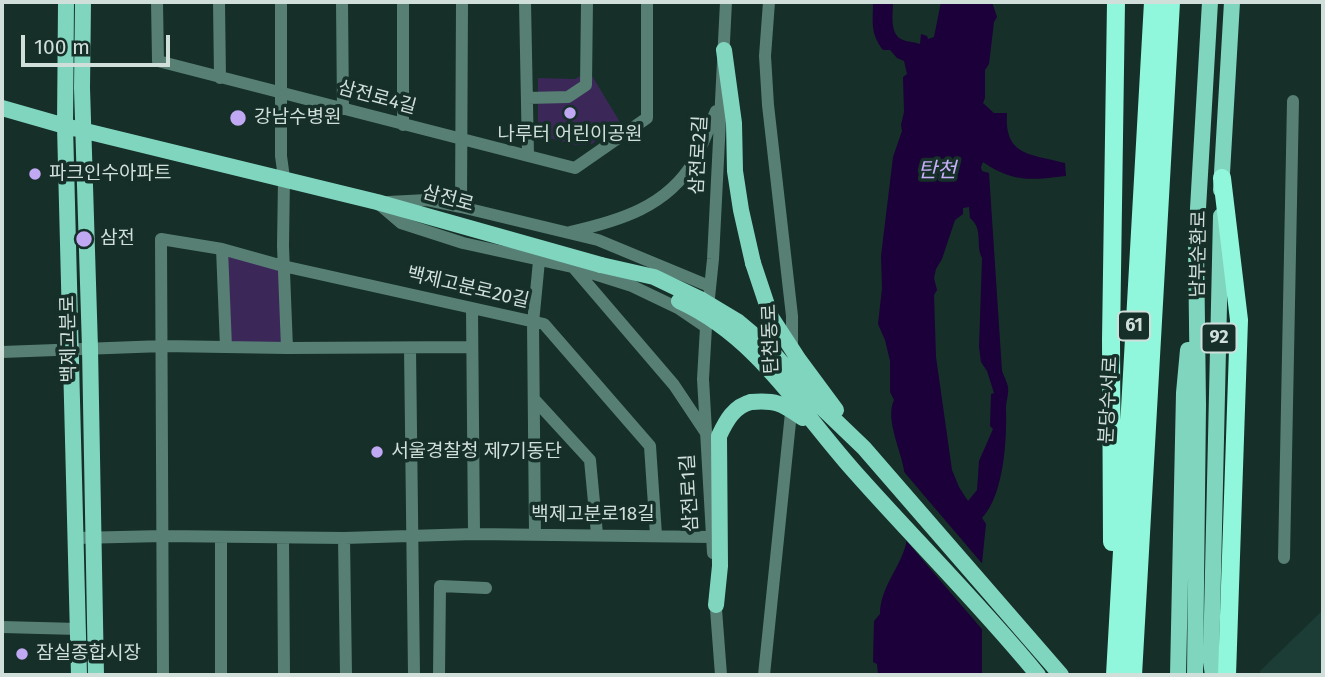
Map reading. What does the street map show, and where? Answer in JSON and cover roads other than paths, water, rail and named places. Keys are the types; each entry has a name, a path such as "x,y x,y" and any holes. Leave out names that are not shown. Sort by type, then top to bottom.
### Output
{"highway":[{"path":"1116,2 1110,486 1116,651"},
{"name":"분당수서로","path":"1115,675 1153,2"},
{"name":"분당수서로","path":"1133,675 1171,2"},
{"path":"1222,178 1239,320 1227,675"}],"main road":[{"name":"백제고분로","path":"66,2 65,126 72,349 96,675"},
{"name":"백제고분로","path":"79,675 78,629 85,538 90,348 83,129 83,2"},
{"name":"남부순환로","path":"1195,675 1198,405 1196,243 1210,2"},
{"name":"남부순환로","path":"1211,672 1222,178 1232,2"},
{"path":"724,50 734,122 735,171 741,210 753,263 771,317 864,448 1061,675"},
{"name":"삼전로","path":"2,108 65,126 377,202 601,265"},
{"path":"1178,675 1184,393 1196,243"},
{"path":"601,265 654,277 702,300 737,321 768,347 814,400 864,448"},
{"path":"601,265 689,306 728,330 763,361 851,468"},
{"path":"716,605 720,566 719,436 728,418 743,404 770,400 806,420 1038,675"}],"street":[{"name":"삼전로4길","path":"157,2 158,61 575,168 647,118 647,2"},
{"path":"219,2 220,78"},
{"path":"281,2 281,156 284,178 283,266 287,348"},
{"path":"342,2 344,109"},
{"path":"403,2 404,125"},
{"path":"461,207 462,2"},
{"path":"525,2 528,155"},
{"path":"527,98 568,97 586,85 587,2"},
{"name":"삼전로2길","path":"708,310 726,2"},
{"name":"탄천동로","path":"764,675 792,402 792,316 765,56 769,2"},
{"path":"567,233 614,222 647,207 673,187 693,163 721,101"},
{"path":"1284,558 1293,101"},
{"path":"377,202 427,200 567,233 621,248 709,286"},
{"path":"377,202 401,223 463,243 572,267 632,286 678,308 706,327"},
{"name":"백제고분로20길","path":"163,346 162,239 222,249 283,266 544,324 650,446 656,535"},
{"path":"222,249 226,348"},
{"path":"535,534 533,323 539,261"},
{"path":"572,267 674,385 706,434"},
{"path":"472,309 474,534"},
{"name":"삼전로1길","path":"708,310 703,379 721,675"},
{"path":"2,352 163,346 472,347"},
{"path":"163,346 163,675"},
{"path":"410,348 414,675"},
{"path":"534,399 590,460 597,534"},
{"name":"백제고분로18길","path":"85,538 344,538 474,534 712,537"},
{"path":"221,537 222,675"},
{"path":"283,538 284,675"},
{"path":"344,538 346,675"},
{"path":"439,675 440,586 486,588"},
{"path":"2,627 78,629"}],"water":[{"name":"탄천","path":"873,2 893,2 896,34 903,40 920,44 921,34 928,39 934,37 941,2 992,2 997,17 994,22 989,64 985,70 983,103 994,113 1007,113 1010,138 1022,151 1065,163 1066,176 1043,178 1013,177 983,162 981,167 982,171 989,173 1002,371 1008,390 1005,451 1000,481 982,518 986,524 982,563 982,675 878,675 877,664 873,662 874,621 880,614 883,595 903,553 907,529 904,469 891,418 894,400 890,392 890,361 878,324 882,288 881,256 893,157 902,131 903,77 907,74 904,61 890,50 883,50 876,38 873,28","holes":["969,207 970,218 977,227 982,258 979,347 981,362 994,393 991,394 990,426 993,429 979,461 977,490 968,501 952,470 936,357 934,295 937,290 934,278 955,220 963,214 963,208"]}],"place":[{"name":"나루터 어린이공원","path":"570,113"},
{"name":"강남수병원","path":"238,118"},
{"name":"파크인수아파트","path":"35,174"},
{"name":"삼전","path":"84,239"},
{"name":"서울경찰청 제7기동단","path":"377,452"},
{"name":"잠실종합시장","path":"22,654"}]}
